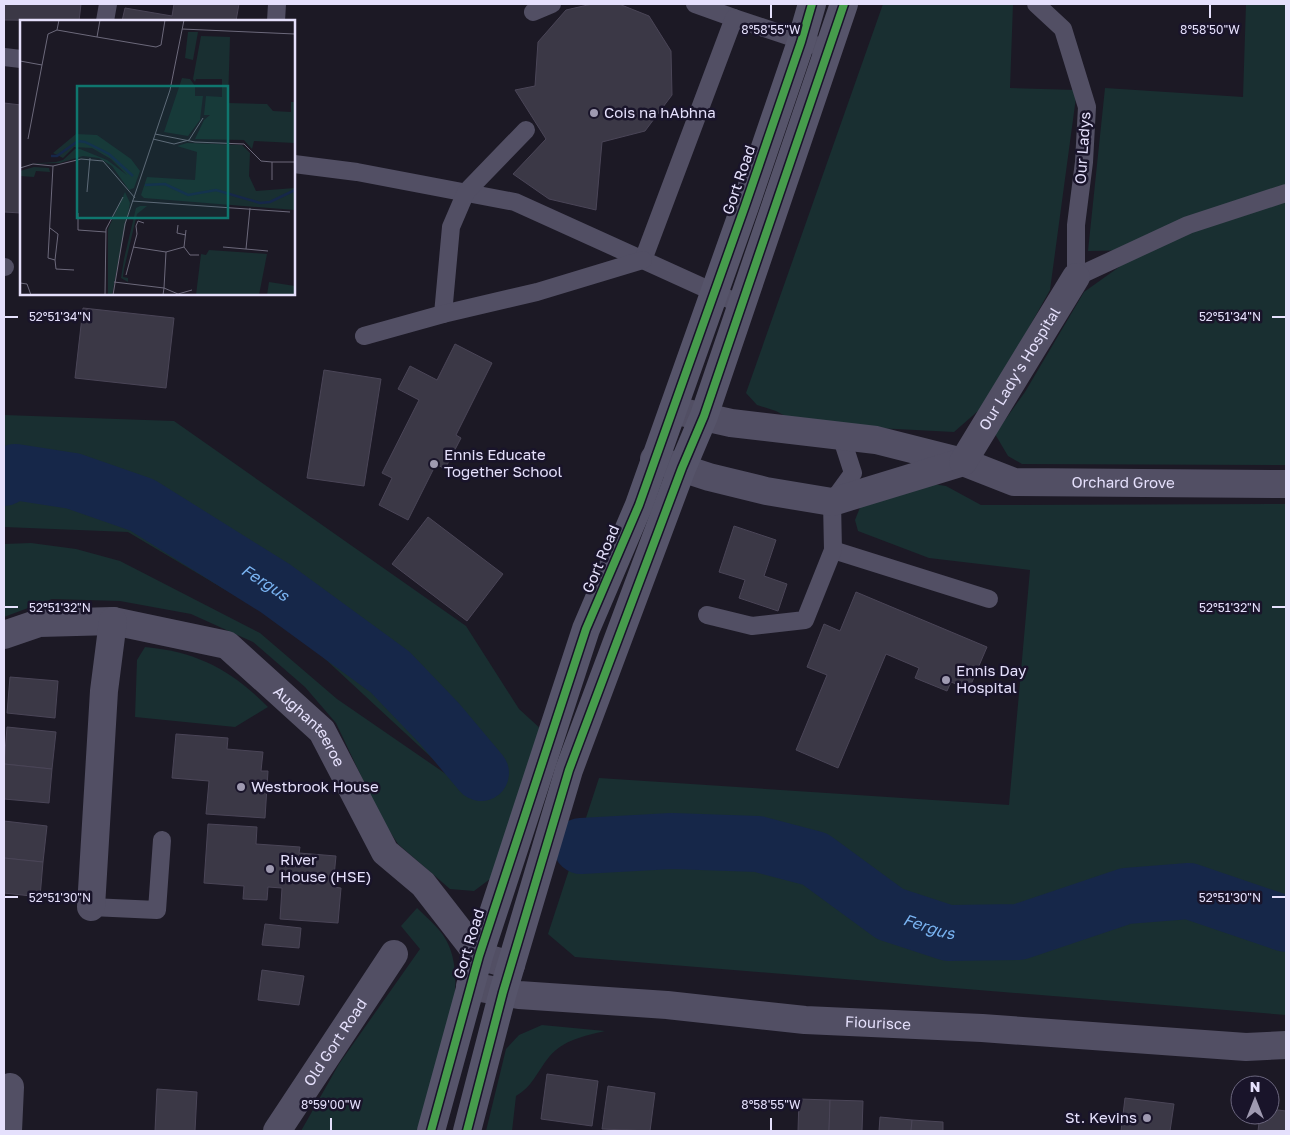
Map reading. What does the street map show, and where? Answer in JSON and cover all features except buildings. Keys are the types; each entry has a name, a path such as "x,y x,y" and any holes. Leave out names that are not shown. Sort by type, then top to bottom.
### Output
{"main road":[{"name":"Gort Road","path":"431,1131 479,956 586,628 639,505 745,206 801,42 812,4"},
{"path":"467,1131 502,992 569,770 682,468 704,416 830,50 844,4"}],"street":[{"name":"Our Lady's Hospital","path":"963,462 1076,277"},
{"name":"Orchard Grove","path":"673,410 731,423 876,440 963,462 1014,482 1286,484"},
{"path":"654,459 766,491 832,502 963,462"},
{"path":"91,906 104,691 113,621"},
{"name":"Aughanteeroe","path":"4,635 39,623 113,621 227,645 322,731 385,852 423,884 479,956"},
{"name":"Old Gort Road","path":"277,1131 394,954"},
{"path":"479,956 511,965"},
{"name":"Fiourisce","path":"470,986 519,995 667,1005 805,1020 982,1028 1246,1047 1286,1045"},
{"path":"8,1131 10,1087"}],"lane":[{"path":"105,20 108,4"},
{"path":"276,20 277,4"},
{"path":"533,12 552,4"},
{"path":"694,4 801,42 830,50"},
{"name":"Our Ladys","path":"1036,4 1063,29 1087,106 1084,162 1076,225 1076,277"},
{"path":"643,260 734,18"},
{"path":"4,57 20,59"},
{"path":"443,314 451,227 466,192 526,130"},
{"path":"295,164 357,172 515,202 742,305"},
{"path":"1076,277 1188,225 1286,193"},
{"path":"364,336 443,314 537,292 643,260"},
{"path":"708,616 752,626 805,620 833,550 832,502 853,473 841,436"},
{"path":"833,550 989,599"},
{"path":"91,906 156,910 162,840"}],"green space":[{"path":"883,4 1013,4 1010,88 1077,90 1050,290 986,404 954,432 800,424 776,411 757,405 746,393"},
{"path":"1246,4 1286,4 1286,465 1022,464 1008,456 995,434 1025,392 1084,292 1143,250 1088,251 1105,88 1243,97"},
{"path":"4,415 174,421 466,626 519,709 542,730 494,876 474,891 450,889 398,844 382,820 336,723 305,687 253,642 191,614 120,601 52,599 4,617 4,544 31,543 76,549 120,561 260,633 337,699 459,783 295,631 128,532 4,527"},
{"path":"926,483 946,486 981,505 1286,504 1286,1015 575,957 548,934 599,778 1009,805 1030,570 929,558 858,531 855,520 861,505"},
{"path":"145,647 181,653 213,665 241,683 268,707 235,727 135,717 137,660"},
{"path":"417,908 443,935 452,955 455,978 454,1004 449,1032 419,1131 301,1131 339,1064 420,949 401,926"},
{"path":"542,1025 605,1031 574,1040 555,1051 530,1084 516,1096 512,1131 486,1131 506,1049 519,1035"}],"waterway":[{"name":"Fergus","path":"4,478 15,472 73,481 142,505 275,588 390,672 439,723 481,773"},
{"name":"Fergus","path":"581,846 672,841 758,844 815,859 890,914 948,933 1019,932 1126,896 1189,891 1286,924"}],"cycle path":[{"path":"431,1131 479,956 586,629 639,505 745,206 801,42 812,4"},
{"path":"467,1131 503,992 569,770 682,468 704,416 844,4"}],"place":[{"name":"Cois na hAbhna","path":"594,113"},
{"name":"Ennis Educate Together School","path":"434,464"},
{"name":"Ennis Day Hospital","path":"946,680"},
{"name":"Westbrook House","path":"241,787"},
{"name":"River House (HSE)","path":"270,869"},
{"name":"St. Kevins","path":"1147,1118"}]}
